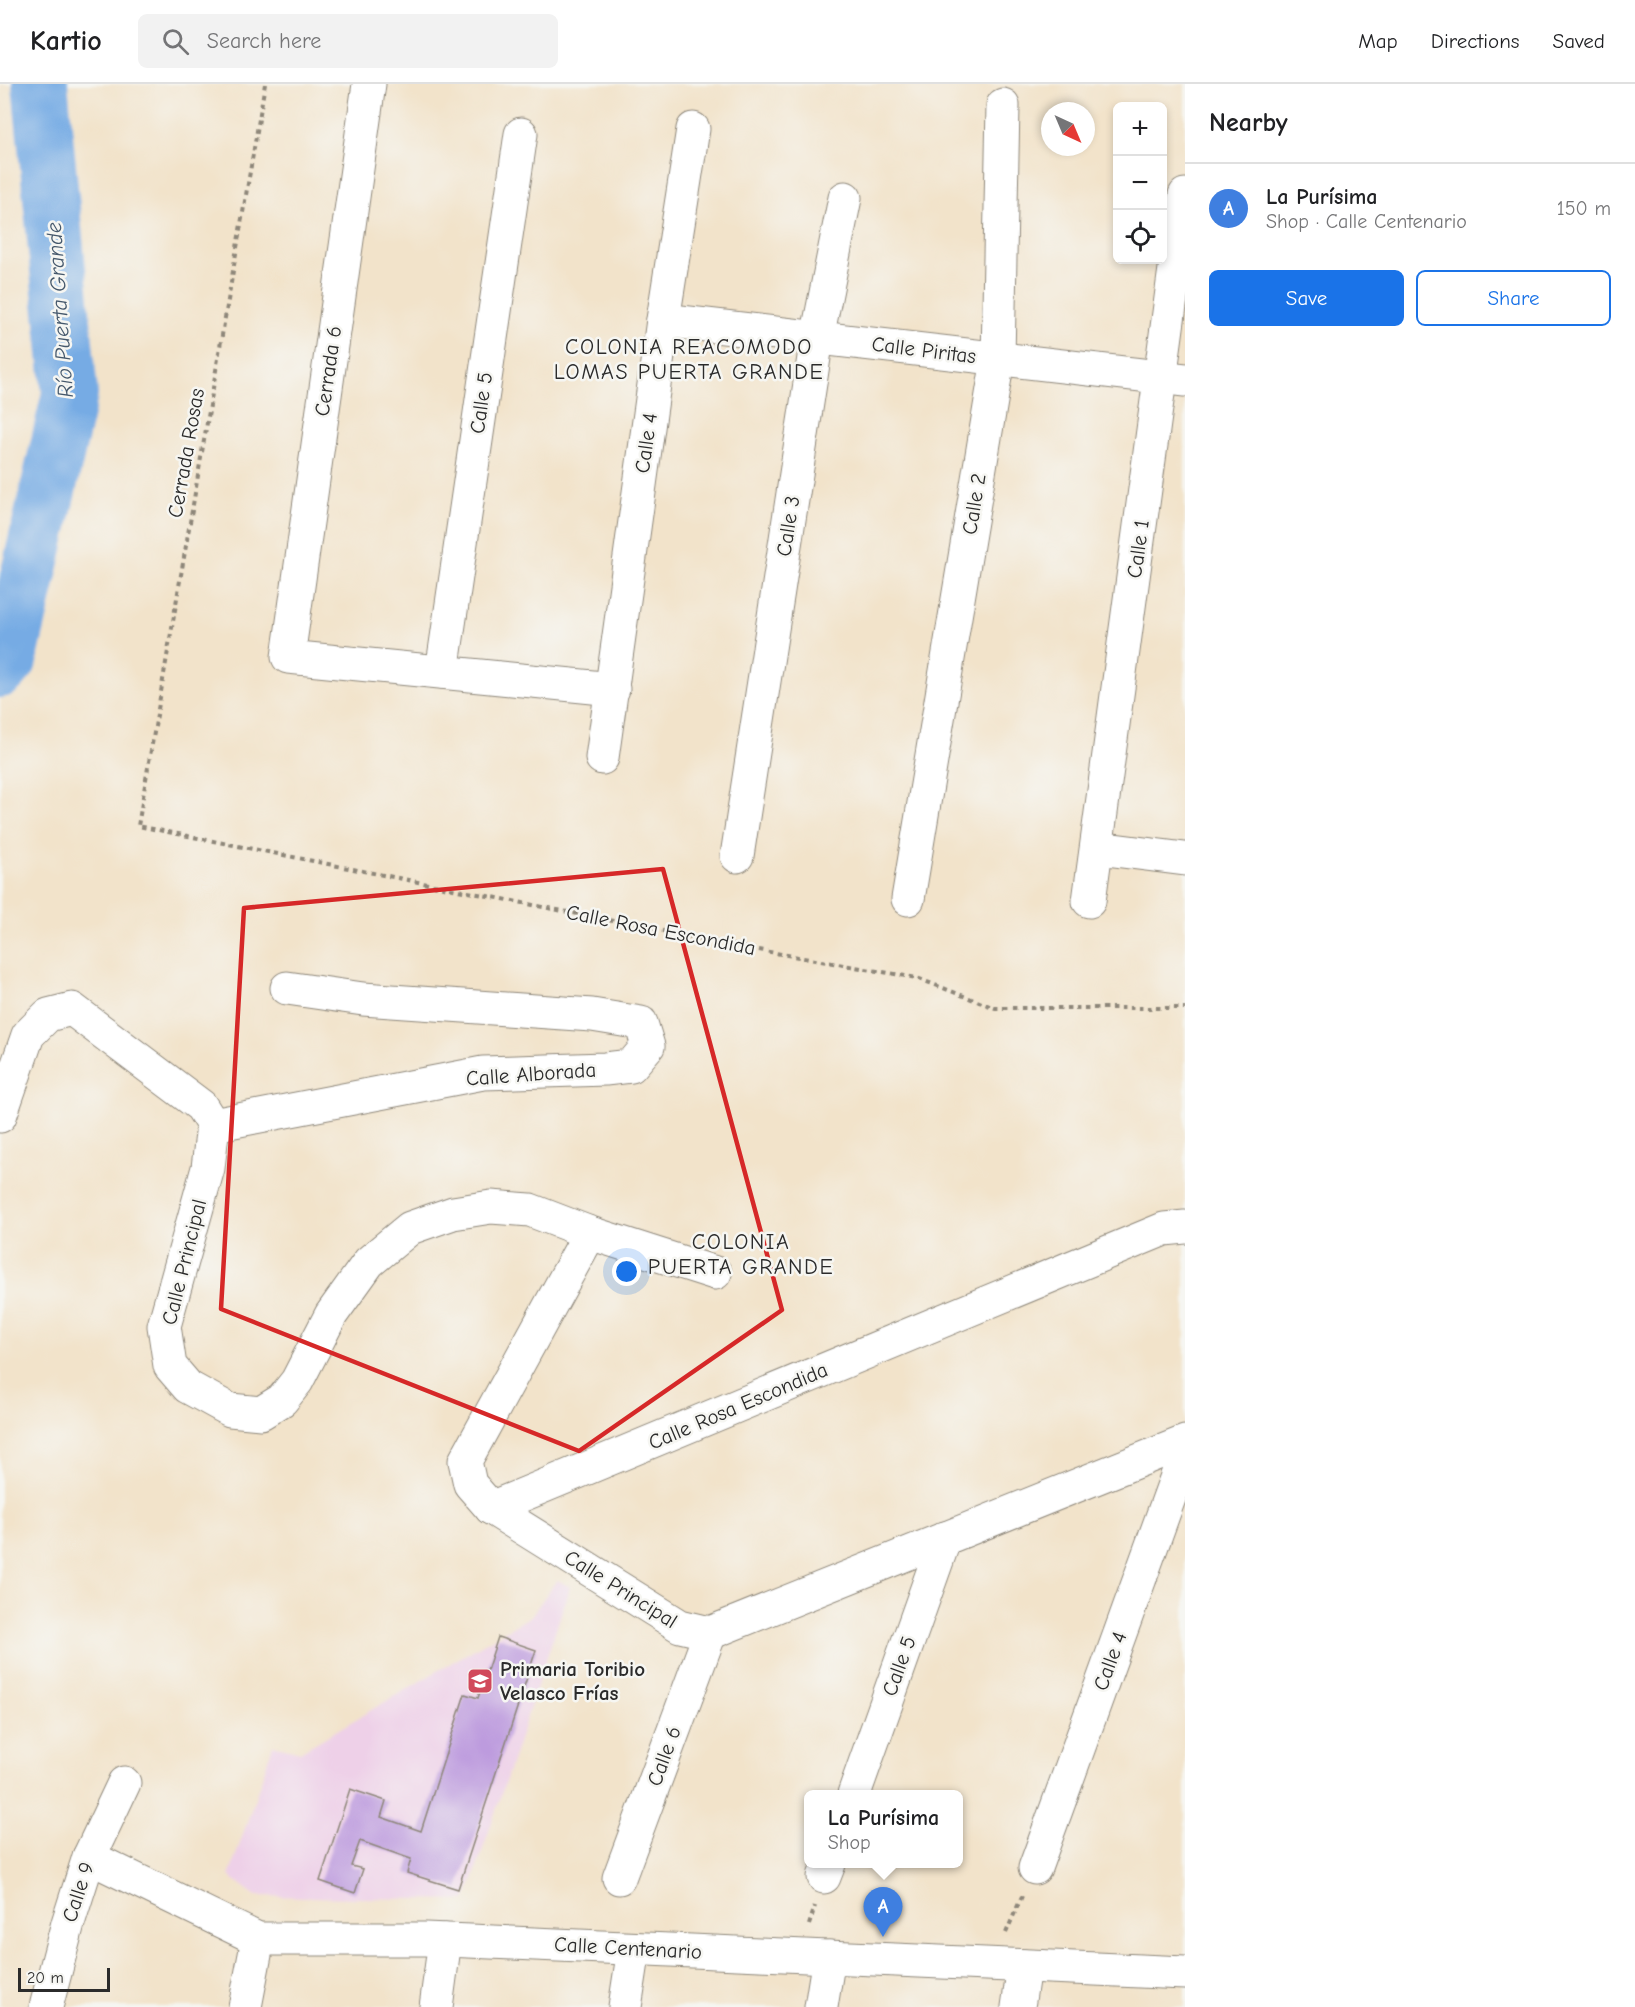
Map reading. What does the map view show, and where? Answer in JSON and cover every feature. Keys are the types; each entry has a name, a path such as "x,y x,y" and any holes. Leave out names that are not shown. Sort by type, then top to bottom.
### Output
{"street":[{"name":"Cerrada 6","path":"369,84 288,657 442,672"},
{"name":"Calle 2","path":"908,899 998,359 1003,105"},
{"name":"Calle 4","path":"602,758 663,320 693,129"},
{"name":"Calle 5","path":"442,672 521,134"},
{"name":"Calle 1","path":"1089,901 1173,379 1185,195"},
{"name":"Calle 3","path":"737,856 817,338 845,198"},
{"name":"Calle Piritas","path":"663,320 1173,379"},
{"path":"442,672 613,689"},
{"path":"1098,848 1185,859"},
{"name":"Calle Alborada","path":"213,1125 483,1074 631,1066 648,1046 641,1023 592,1015 363,999 287,988"},
{"path":"0,1116 28,1035 48,1015 72,1009 201,1106 213,1125"},
{"name":"Calle Principal","path":"213,1125 208,1168 164,1326 170,1366 188,1387 230,1410 261,1413 282,1400 297,1381 331,1315 369,1262 410,1228 453,1212 491,1207 530,1210 715,1274"},
{"name":"Calle Rosa Escondida","path":"491,1508 1164,1229 1185,1227"},
{"name":"Calle Principal","path":"591,1233 465,1461 470,1484 491,1508 680,1626 710,1633"},
{"path":"710,1633 1185,1442"},
{"name":"Calle 4","path":"1035,1868 1185,1454"},
{"name":"Calle 5","path":"855,1790 945,1538"},
{"name":"Calle 6","path":"619,1878 710,1633"},
{"name":"Calle 9","path":"46,2007 68,1923 89,1857 124,1783"},
{"name":"Calle Centenario","path":"89,1857 258,1939 445,1940 1185,1973"},
{"path":"245,2007 258,1939"},
{"path":"436,2007 445,1940"},
{"path":"626,2007 634,1949"},
{"path":"814,1956 821,2007"},
{"path":"1018,2007 1024,1966"}],"path":[{"name":"Cerrada Rosas","path":"138,826 265,84"},
{"name":"Calle Rosa Escondida","path":"138,826 753,949 917,978 995,1008 1185,1008"},
{"path":"991,1964 1035,1868"},
{"path":"814,1956 827,1870"}],"highlighted area":[{"path":"663,869 782,1310 579,1451 221,1309 244,908"}],"shaded area":[{"name":"Primaria Toribio Velasco Frías","path":"557,1580 570,1587 466,1900 256,1896 229,1876 273,1745 300,1752 531,1616"}],"building":[{"path":"498,1637 536,1650 458,1889 407,1873 411,1859 360,1841 351,1866 363,1869 355,1893 320,1881 350,1789 386,1801 381,1817 421,1831 465,1694 478,1698"}],"waterway":[{"name":"Río Puerta Grande","path":"0,670 9,660 70,394 40,84"}],"place":[{"name":"Primaria Toribio Velasco Frías","path":"480,1681"},
{"name":"La Purísima","path":"883,1937"}],"district":[{"name":"COLONIA REACOMODO LOMAS PUERTA GRANDE","path":"689,358"},
{"name":"COLONIA PUERTA GRANDE","path":"741,1254"}]}
